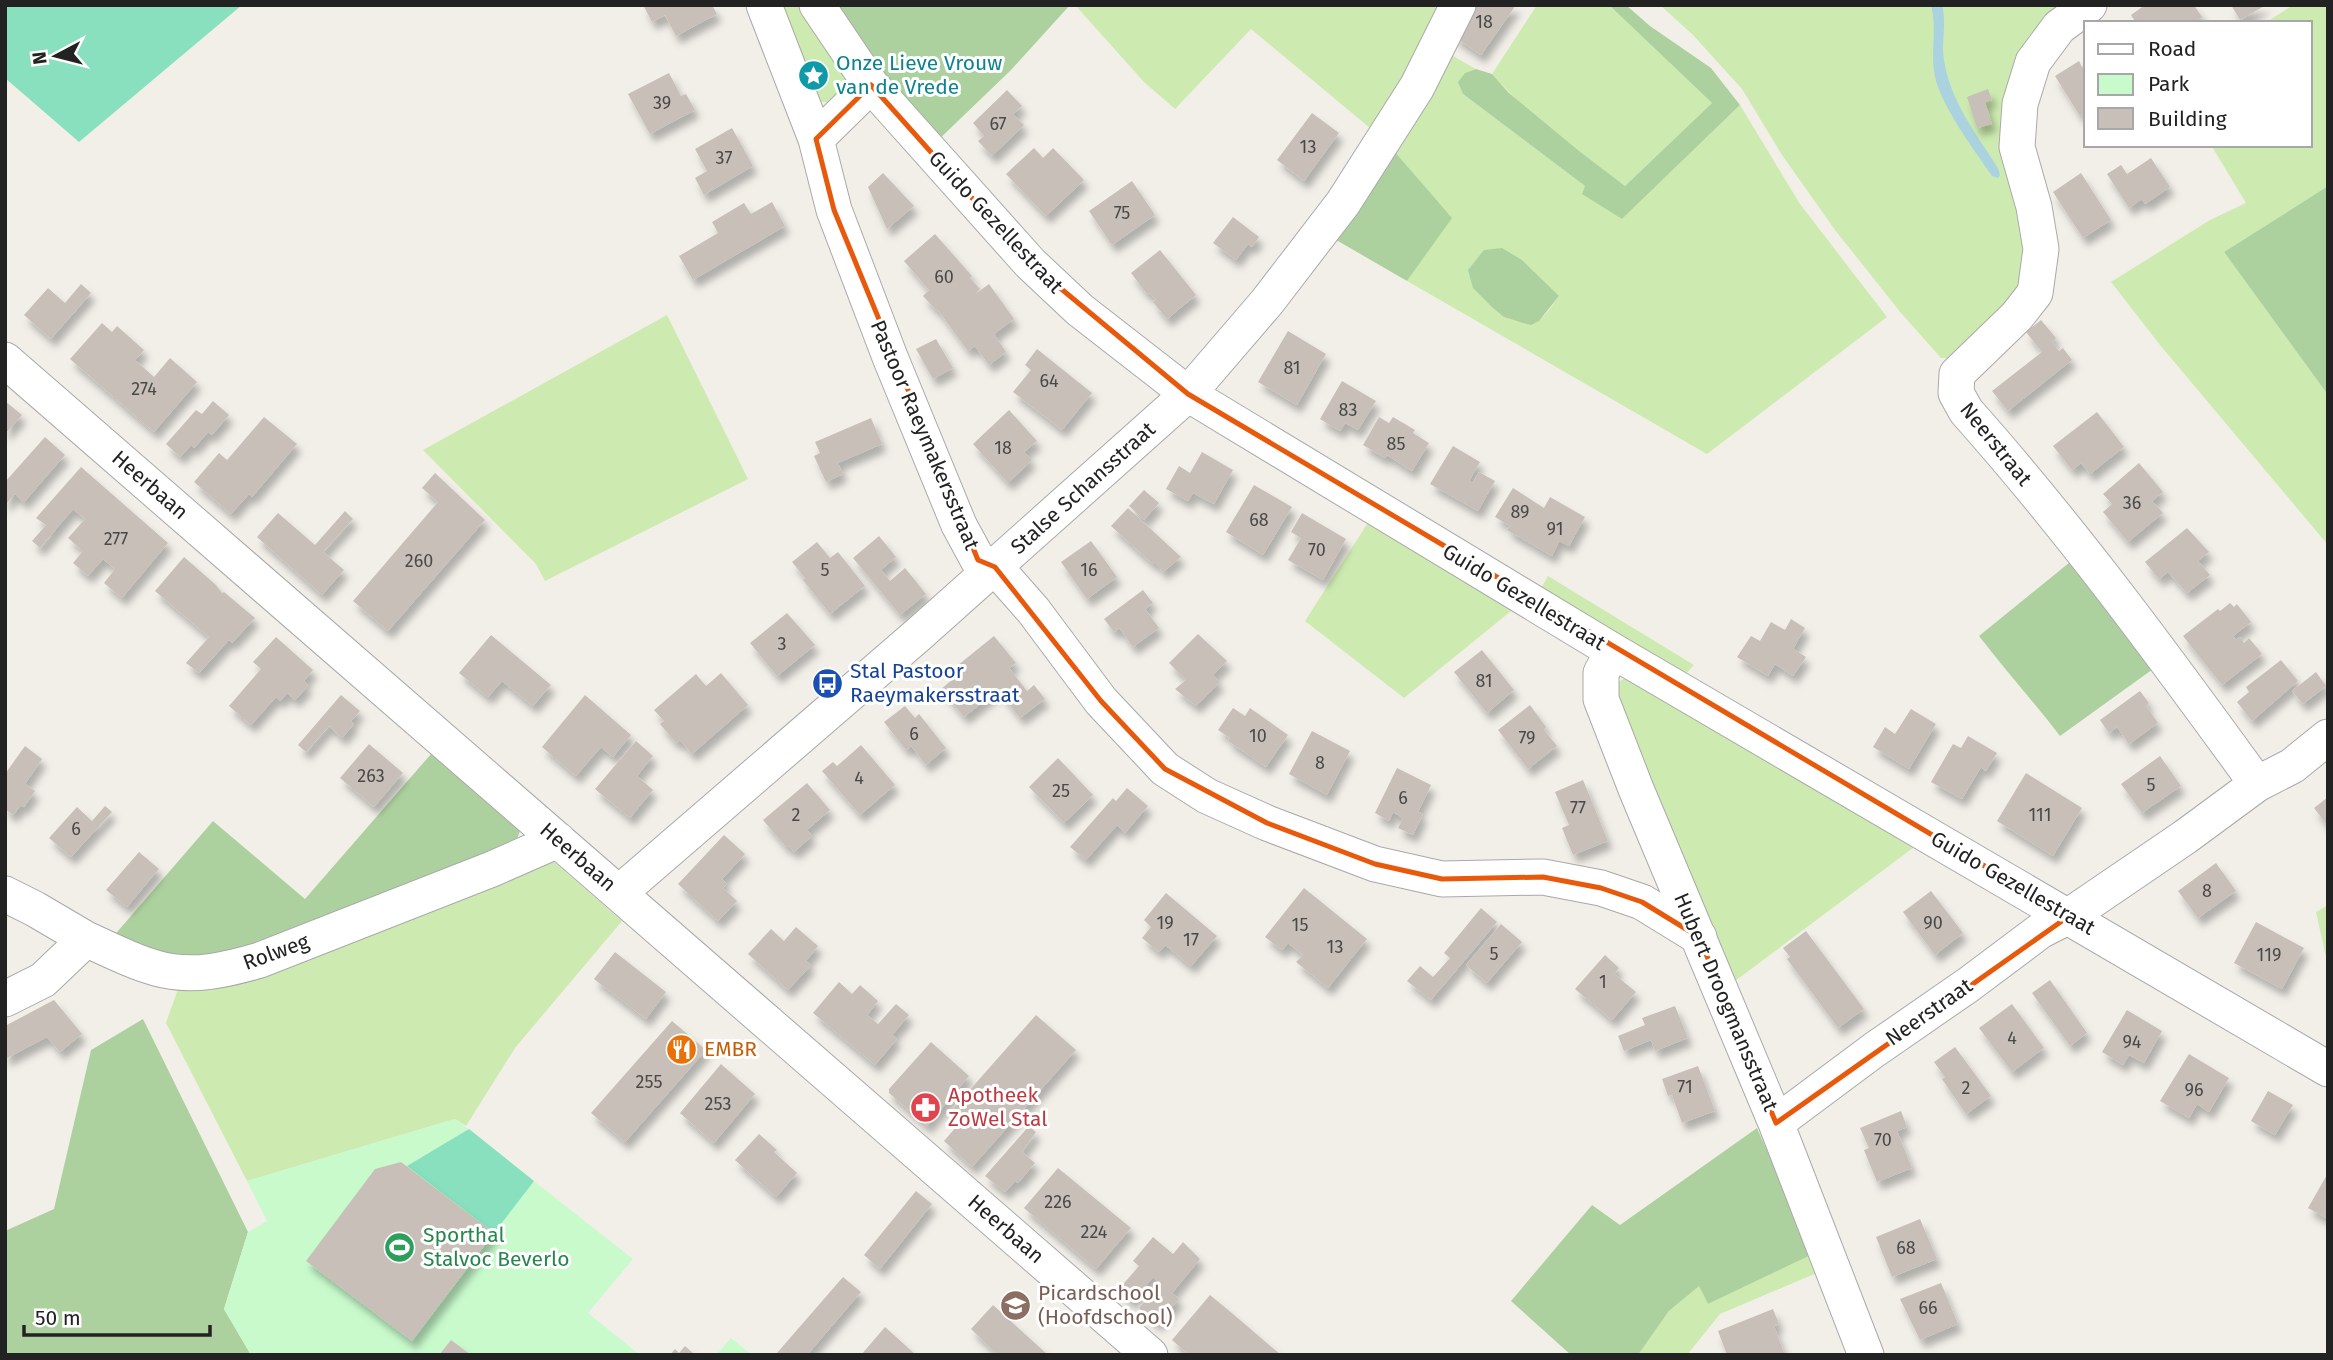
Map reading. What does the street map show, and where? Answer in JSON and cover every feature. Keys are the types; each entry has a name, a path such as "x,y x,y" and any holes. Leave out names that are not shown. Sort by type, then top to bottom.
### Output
{"street":[{"name":"Pastoor Raeymakersstraat","path":"764,5 816,139 834,210 959,526 978,560 995,567 1033,610 1101,701 1165,769 1207,796 1267,823 1375,864 1442,879 1543,877 1601,888 1642,902 1699,937"},
{"name":"Guido Gezellestraat","path":"817,5 871,85 1030,263 1080,310 1188,394 1613,651 2328,1069"},
{"name":"Stalse Schansstraat","path":"619,893 995,567 1188,394 1267,302 1343,203 1417,87 1458,5"},
{"name":"Neerstraat","path":"2089,5 2059,27 2033,62 2021,104 2017,147 2034,207 2041,249 2035,293 2017,316 1957,374 1956,393 1966,411 2054,513 2131,611 2257,784"},
{"path":"816,139 871,85"},
{"name":"Heerbaan","path":"5,360 1150,1355"},
{"name":"Hubert Droogmansstraat","path":"1613,651 1601,673 1601,699 1776,1124 1866,1355"},
{"name":"Neerstraat","path":"1776,1124 2040,931 2069,916 2257,784 2292,766 2328,737"},
{"name":"Rolweg","path":"5,894 35,908 86,939 157,971 205,973 232,968 272,955 558,840"},
{"path":"5,999 43,980 86,939"}],"highlighted area":[{"path":"871,85 1030,263 1188,394 2069,916 1776,1123 1699,937 1642,902 1601,888 1543,877 1442,879 1375,864 1267,823 1165,769 1101,701 995,567 978,560 834,210 816,139"}],"green space":[{"path":"5,5 242,5 79,142 5,78"},
{"path":"774,5 804,5 848,81 842,93 830,103 816,101"},
{"path":"828,5 1070,5 1011,70 932,146"},
{"path":"1075,5 1450,5 1370,128 1251,29 1175,109 1144,82"},
{"path":"1537,5 1609,5 1712,103 1625,186 1539,119 1492,74"},
{"path":"1609,5 1626,5 1650,26 1711,68 1740,105 1622,219 1582,194 1585,186 1463,94 1458,82 1465,73 1476,69 1492,74 1509,93 1625,186 1712,103"},
{"path":"1660,5 2074,5 2031,46 2029,234 2017,295 1949,358 1941,358 1901,313 1835,230 1782,155 1742,89 1693,35"},
{"path":"2293,5 2328,5 2328,186 2224,252 2328,395 2328,545 2160,345 2111,282 2210,220 2246,203 2212,147 2312,147 2312,21 2268,21"},
{"path":"1446,52 1476,69 1465,73 1463,94 1585,186 1622,219 1740,105 1800,204 1887,317 1707,454 1407,281 1451,218 1395,152","holes":["1559,296 1542,318 1531,323 1504,317"]},
{"path":"1395,152 1452,218 1407,281 1331,237"},
{"path":"2328,186 2328,395 2224,252"},
{"path":"1502,248 1522,260 1559,296 1539,321 1531,325 1504,317 1473,288 1468,270 1484,250"},
{"path":"667,315 748,479 545,581 536,564 423,450"},
{"path":"1369,521 1516,607 1404,698 1305,621"},
{"path":"2075,558 2160,664 2060,736 1979,636"},
{"path":"1548,576 1694,665 1683,677 1539,592"},
{"path":"1626,677 1921,842 1731,984 1615,692 1619,682"},
{"path":"431,754 520,831 516,842 286,938 193,960 111,939 213,821 305,899"},
{"path":"547,862 554,862 622,921 515,1048 466,1126 455,1119 247,1181 166,1023 178,989 202,988"},
{"path":"2328,905 2328,966 2316,912"},
{"path":"143,1019 248,1232 224,1309 251,1355 5,1355 5,1231 54,1209 91,1050"},
{"path":"455,1119 633,1259 588,1313 640,1355 251,1355 224,1309 248,1232 267,1221 247,1181"},
{"path":"1757,1128 1813,1254 1708,1304 1699,1286 1669,1311 1638,1355 1571,1355 1511,1301 1592,1205 1620,1225"},
{"path":"469,1129 534,1181 494,1233 407,1166"},
{"path":"1813,1254 1819,1272 1720,1314 1687,1355 1638,1355 1669,1311 1699,1285 1708,1304"},
{"path":"731,1338 752,1355 716,1355"}],"water":[{"path":"1931,5 1942,5 1944,60 1952,90 1965,117 1998,168 1998,178 1992,176 1967,140 1942,97 1933,63 1934,22"}],"building":[{"path":"643,5 712,5 717,14 676,36 665,15 652,22"},
{"path":"1475,5 1516,5 1481,55 1453,36"},
{"path":"2145,5 2194,5 2202,17 2196,21 2135,21 2131,15"},
{"path":"2231,5 2266,5 2240,20"},
{"path":"2079,61 2082,67 2084,66 2084,113 2080,116 2055,76"},
{"path":"669,73 681,96 686,94 695,110 650,134 628,94"},
{"path":"1988,89 1992,100 1985,102 1992,124 1977,128 1967,97"},
{"path":"1007,90 1022,106 1013,114 1024,125 992,156 978,141 984,136 973,123"},
{"path":"1312,113 1339,133 1304,181 1277,160"},
{"path":"732,128 753,166 704,195 695,178 707,171 695,149"},
{"path":"1034,148 1043,158 1053,148 1084,180 1046,216 1006,174"},
{"path":"2151,158 2170,187 2145,204 2142,199 2129,208 2107,174 2121,165 2127,174"},
{"path":"883,173 914,206 887,229 868,187"},
{"path":"2081,173 2111,220 2083,238 2053,192"},
{"path":"1132,181 1155,215 1112,245 1089,211"},
{"path":"772,202 785,226 693,280 679,256 718,233 712,222 744,203 751,214"},
{"path":"1233,217 1259,237 1252,247 1248,244 1236,260 1213,243"},
{"path":"935,234 972,276 970,278 980,289 974,295 989,284 1014,319 994,334 1006,352 989,365 975,346 968,351 937,309 923,296 929,290 904,261"},
{"path":"1160,250 1196,295 1167,319 1153,302 1156,300 1150,293 1147,294 1131,273"},
{"path":"81,284 91,293 51,339 24,315 48,288 65,303"},
{"path":"2041,320 2056,338 2052,342 2059,351 2063,348 2072,360 2008,411 1992,391 2042,352 2026,332"},
{"path":"102,323 112,332 117,326 144,350 135,360 154,377 170,358 197,382 154,432 70,359"},
{"path":"1288,331 1326,354 1297,405 1258,382"},
{"path":"936,339 953,368 933,379 916,349"},
{"path":"1037,349 1092,393 1062,430 1013,392 1031,370 1025,365"},
{"path":"1342,381 1376,401 1358,430 1345,423 1340,431 1320,419"},
{"path":"5,401 22,415 5,434"},
{"path":"213,401 229,415 212,435 208,432 194,448 191,445 180,457 166,444 196,410 202,414"},
{"path":"1009,410 1037,441 1024,452 1032,460 1008,483 973,444"},
{"path":"2097,412 2124,447 2090,474 2081,463 2072,470 2053,446"},
{"path":"264,417 297,444 252,497 249,494 231,514 194,482 219,453 227,460"},
{"path":"1379,417 1389,423 1393,417 1415,430 1413,433 1429,443 1412,471 1387,455 1385,458 1363,445"},
{"path":"871,418 882,444 838,463 843,474 826,482 814,456 820,453 815,442"},
{"path":"45,437 65,455 24,502 15,494 5,505 5,482"},
{"path":"1453,446 1480,462 1469,481 1473,483 1479,472 1495,481 1478,511 1430,484"},
{"path":"1202,452 1233,470 1214,504 1193,493 1188,501 1166,489 1179,466 1190,473"},
{"path":"2139,463 2163,492 2152,501 2163,513 2128,542 2103,512 2112,504 2103,494"},
{"path":"81,467 168,543 122,598 104,583 115,569 103,559 88,576 73,563 83,551 68,538 85,519 73,509 40,548 32,541 46,525 36,518"},
{"path":"435,473 485,520 388,631 353,601 438,502 422,488"},
{"path":"1254,485 1292,507 1263,555 1226,532"},
{"path":"1513,488 1544,508 1550,497 1585,517 1569,546 1559,541 1552,556 1507,530 1510,526 1495,517"},
{"path":"1144,490 1159,503 1144,520 1129,506"},
{"path":"1128,508 1181,557 1163,572 1155,562 1153,564 1111,526"},
{"path":"345,511 353,519 323,552 344,570 322,595 257,537 278,513 315,545"},
{"path":"1302,513 1346,539 1323,580 1288,560 1301,538 1291,532"},
{"path":"2187,528 2209,552 2198,561 2210,575 2187,593 2168,572 2159,579 2145,562"},
{"path":"879,536 896,557 881,570 890,581 905,568 926,594 900,615 853,558"},
{"path":"1091,541 1117,577 1087,599 1061,562"},
{"path":"817,542 830,558 838,552 865,586 830,614 792,562"},
{"path":"184,557 222,593 255,618 232,643 229,640 199,673 186,663 209,637 155,591"},
{"path":"1143,590 1153,603 1145,609 1159,628 1133,647 1119,628 1114,632 1104,619"},
{"path":"2230,603 2234,607 2237,604 2251,622 2233,636 2236,640 2240,637 2244,643 2249,638 2262,654 2222,685 2183,636"},
{"path":"787,613 815,645 777,676 750,643"},
{"path":"1791,619 1805,628 1793,649 1806,657 1793,676 1775,664 1768,676 1737,657 1751,636 1760,641 1771,622 1785,630"},
{"path":"1198,634 1227,661 1213,675 1220,682 1196,706 1175,689 1186,680 1169,663"},
{"path":"491,635 551,685 533,706 502,681 488,697 459,673"},
{"path":"994,636 1016,663 1009,668 1027,691 1034,685 1045,699 1020,718 998,690 964,717 941,689 952,680 947,674"},
{"path":"276,637 313,670 304,681 308,686 295,700 287,693 280,701 276,697 251,725 229,706 261,669 253,662"},
{"path":"1482,650 1514,690 1487,713 1454,672"},
{"path":"2281,660 2298,681 2252,721 2237,702 2249,692 2246,687"},
{"path":"2316,672 2326,686 2303,704 2292,691"},
{"path":"721,673 748,705 692,754 680,740 676,743 660,724 664,721 654,710 696,674 706,686"},
{"path":"2140,691 2149,703 2146,706 2158,723 2129,744 2117,727 2109,733 2100,720"},
{"path":"341,695 360,711 351,721 354,724 342,738 329,726 306,752 298,745"},
{"path":"585,695 631,735 613,757 601,747 576,776 542,747"},
{"path":"1530,705 1557,746 1528,769 1498,730"},
{"path":"905,706 915,718 919,714 946,748 926,765 911,746 906,750 884,722"},
{"path":"1233,708 1245,716 1250,708 1288,735 1266,767 1228,741 1230,738 1218,730"},
{"path":"1911,709 1936,724 1909,769 1873,747 1885,727 1895,734"},
{"path":"1312,731 1350,751 1327,795 1289,774"},
{"path":"1968,736 1997,753 1986,771 1981,767 1962,799 1931,782 1953,744 1961,748"},
{"path":"636,741 653,756 637,776 653,790 630,818 595,789"},
{"path":"369,744 403,773 374,807 340,778"},
{"path":"861,745 895,785 860,815 822,771 833,762 837,766"},
{"path":"25,746 42,759 25,784 35,791 24,807 21,805 13,815 5,809 5,774"},
{"path":"2160,756 2181,786 2142,813 2121,784"},
{"path":"1058,758 1093,795 1064,823 1029,787"},
{"path":"1397,768 1431,785 1418,812 1423,814 1413,835 1398,828 1403,818 1393,812 1389,821 1375,813"},
{"path":"2026,773 2082,808 2053,856 1997,821"},
{"path":"1583,780 1608,841 1573,855 1562,828 1569,825 1555,792"},
{"path":"807,783 830,810 807,830 812,836 794,852 789,846 786,847 763,820"},
{"path":"1127,788 1148,806 1125,833 1117,825 1086,860 1070,847 1113,798 1116,801"},
{"path":"2328,797 2328,826 2314,808"},
{"path":"105,806 112,812 71,857 49,838 77,807 92,821"},
{"path":"724,835 745,854 722,879 727,884 723,888 737,901 718,921 678,884"},
{"path":"139,852 159,869 127,907 106,890"},
{"path":"2216,863 2236,891 2198,918 2178,891"},
{"path":"1304,888 1367,939 1328,988 1296,962 1303,955 1288,943 1282,950 1265,937"},
{"path":"1931,891 1963,933 1935,955 1903,912"},
{"path":"1166,893 1217,936 1191,966 1165,945 1159,952 1142,938 1151,927 1144,920"},
{"path":"1481,908 1497,922 1431,1000 1407,981 1420,966 1433,977 1450,958 1444,953"},
{"path":"2256,922 2304,948 2282,989 2234,963"},
{"path":"1501,924 1522,942 1487,983 1466,965"},
{"path":"796,927 818,946 806,961 811,965 788,990 748,954 771,929 784,941"},
{"path":"1806,931 1864,1009 1838,1028 1787,959 1790,957 1783,948"},
{"path":"615,952 666,992 646,1019 594,979"},
{"path":"1605,955 1619,968 1614,974 1636,992 1612,1020 1575,989"},
{"path":"2050,980 2087,1033 2070,1046 2032,993"},
{"path":"839,982 852,994 860,985 878,1001 867,1015 878,1024 896,1004 909,1015 892,1035 897,1039 875,1065 813,1013"},
{"path":"54,1000 82,1034 60,1052 47,1037 5,1059 5,1026"},
{"path":"2012,1004 2044,1048 2012,1072 1979,1028"},
{"path":"1675,1006 1688,1038 1655,1051 1651,1040 1624,1051 1618,1036 1645,1025 1642,1018"},
{"path":"2127,1010 2162,1031 2144,1063 2129,1055 2123,1065 2102,1052"},
{"path":"1036,1015 1076,1050 972,1167 944,1141 963,1119 953,1109"},
{"path":"672,1021 706,1050 625,1142 591,1113"},
{"path":"931,1042 969,1076 927,1126 889,1093 889,1089"},
{"path":"1955,1047 1991,1096 1966,1114 1934,1062"},
{"path":"2189,1054 2229,1078 2209,1112 2197,1104 2189,1118 2160,1101"},
{"path":"721,1064 755,1094 714,1143 680,1113"},
{"path":"1698,1066 1715,1111 1682,1123 1672,1095 1668,1096 1662,1079"},
{"path":"2268,1091 2293,1105 2275,1135 2251,1121"},
{"path":"1901,1111 1907,1127 1897,1131 1912,1168 1877,1182 1864,1150 1869,1148 1860,1128"},
{"path":"1029,1126 1036,1132 1022,1152 1035,1163 1018,1183 1015,1181 1005,1192 985,1176"},
{"path":"759,1134 797,1173 776,1197 735,1160"},
{"name":"Sporthal Stalvoc Beverlo","path":"401,1162 494,1233 412,1341 306,1261 375,1169"},
{"path":"1058,1168 1131,1228 1096,1269 1024,1208"},
{"path":"2328,1173 2328,1219 2308,1208"},
{"path":"916,1191 932,1204 880,1269 864,1255"},
{"path":"1920,1219 1937,1259 1892,1277 1876,1237"},
{"path":"1153,1237 1173,1254 1183,1242 1200,1259 1172,1293 1179,1299 1157,1324 1139,1308 1160,1284 1153,1277 1132,1302 1118,1290 1139,1266 1133,1261"},
{"path":"843,1277 861,1292 807,1355 777,1353"},
{"path":"1941,1283 1958,1324 1920,1340 1900,1299"},
{"path":"1210,1295 1281,1355 1189,1355 1172,1340"},
{"path":"993,1305 1048,1355 998,1355 971,1329"},
{"path":"1773,1309 1779,1324 1774,1326 1784,1353 1727,1355 1718,1331"},
{"path":"885,1327 916,1355 861,1355"},
{"path":"451,1340 471,1355 439,1355"},
{"path":"685,1346 695,1355 670,1355 675,1349 679,1353"}],"place":[{"name":"Onze Lieve Vrouw van de Vrede","path":"813,75"},
{"name":"Stal Pastoor Raeymakersstraat","path":"827,683"},
{"name":"EMBR","path":"681,1049"},
{"name":"Apotheek ZoWel Stal","path":"925,1107"},
{"name":"Sporthal Stalvoc Beverlo","path":"400,1247"},
{"name":"Picardschool (Hoofdschool)","path":"1015,1305"}]}
